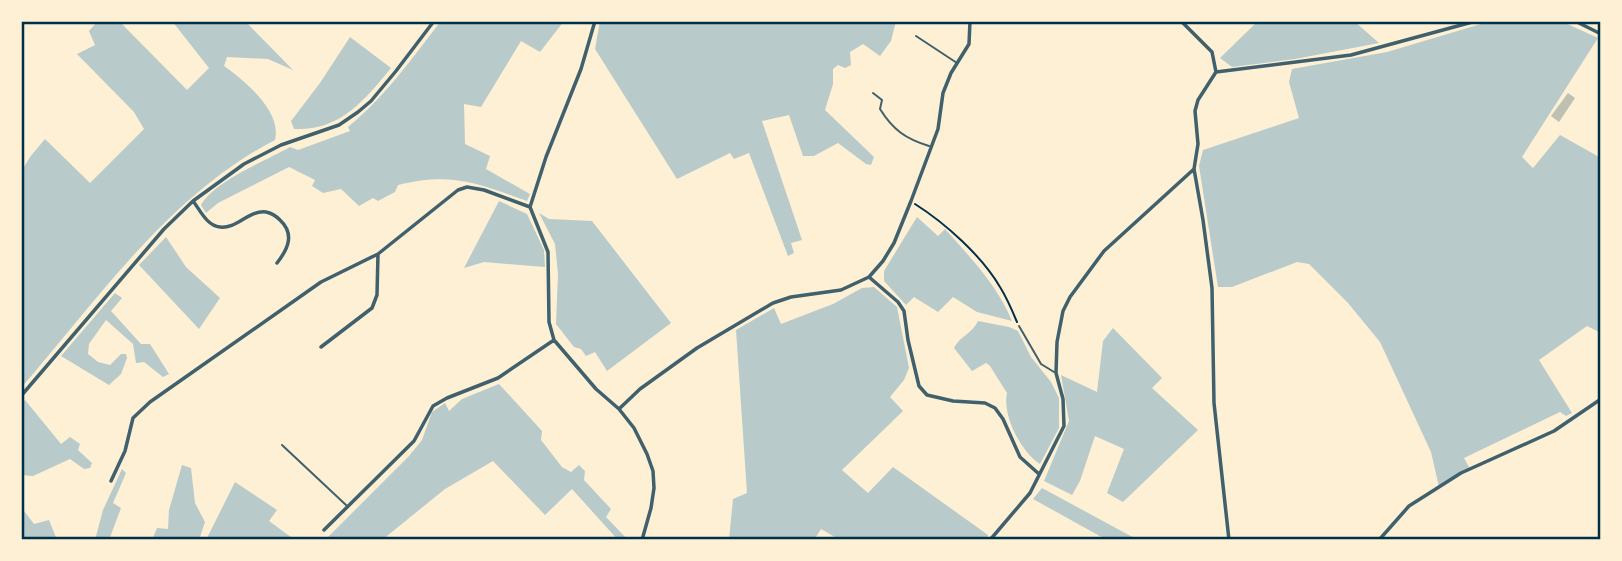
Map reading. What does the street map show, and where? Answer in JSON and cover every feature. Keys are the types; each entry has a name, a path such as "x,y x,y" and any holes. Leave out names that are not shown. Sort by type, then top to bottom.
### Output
{"street":[{"path":"21,396 164,229 193,201 244,164 281,145 338,125 358,112 371,101 434,21"},
{"path":"595,21 581,69 546,157 530,207 548,252 549,322 554,340 634,428 653,471 651,508 642,540"},
{"path":"619,409 640,389 697,348 773,303 791,297 841,290 869,277 894,243 911,201 938,129 943,93 969,44 970,21"},
{"path":"1181,21 1212,52 1216,72 1198,100 1195,111 1198,144 1194,169 1212,288 1214,403 1229,540"},
{"path":"1216,72 1351,55 1476,21"},
{"path":"1575,21 1601,34"},
{"path":"990,540 1030,493 1064,426 1063,399 1056,373 1057,342 1063,311 1070,297 1104,251 1194,169"},
{"path":"111,481 125,451 134,418 150,402 321,282 379,254 458,190 467,187 484,190 530,207"},
{"path":"193,201 204,217 212,225 219,227 228,226 251,214 263,212 278,217 288,230 289,243 277,263"},
{"path":"321,347 372,308 377,295 379,254"},
{"path":"869,277 898,302 904,311 919,386 927,395 953,401 985,403 995,408 1003,419 1020,457 1040,474"},
{"path":"324,530 414,441 433,406 498,378 554,340"},
{"path":"1379,540 1409,506 1461,473 1554,431 1601,399"}],"lane":[{"path":"916,36 958,63"},
{"path":"873,93 882,100 880,109 889,125 912,141 930,147"},
{"path":"1020,326 1041,364 1056,373"},
{"path":"282,445 346,506"}],"path":[{"path":"911,201 939,219 984,265 1000,286 1020,326"}],"shaded area":[{"path":"98,21 119,21 187,90 209,68 172,21 245,21 293,70 268,59 227,57 224,66 251,88 273,118 275,140 202,189 169,219 107,285 21,388 21,172 45,139 90,183 144,129 134,112 77,54 95,45 89,31"},
{"path":"441,21 564,21 540,52 521,41 481,107 464,104 465,144 490,156 486,169 530,194 527,201 464,181 434,179 398,185 395,192 378,201 373,198 359,206 341,189 323,193 312,186 315,180 289,167 218,203 206,213 201,205 208,196 241,172 290,147 298,150 350,131 348,127 386,90"},
{"path":"600,21 896,21 891,41 880,56 863,44 850,52 851,65 845,68 838,65 833,69 833,84 825,110 874,157 871,165 838,143 814,156 803,156 789,115 762,121 802,240 791,243 794,253 788,256 749,153 734,159 730,153 677,179 595,49"},
{"path":"1258,21 1354,21 1379,43 1295,59 1232,67 1220,58"},
{"path":"1491,21 1561,21 1598,38 1522,157 1533,168 1560,135 1601,158 1601,333 1587,326 1539,360 1572,413 1566,416 1560,412 1464,458 1470,469 1439,487 1431,452 1380,342 1348,303 1309,264 1297,262 1232,287 1218,287 1199,166 1203,150 1299,118 1289,82 1292,69 1387,52"},
{"path":"350,37 391,68 350,112 325,125 294,129 291,121"},
{"path":"499,201 527,214 544,250 545,267 484,262 464,268"},
{"path":"539,213 549,219 592,221 671,323 607,371 595,352 586,356 581,349 574,347 556,324 558,274 555,244"},
{"path":"917,217 938,236 945,229 991,284 1012,321 977,312 953,297 938,312 914,297 906,305 884,281 884,271"},
{"path":"166,237 186,267 220,298 199,329 139,265"},
{"path":"874,287 897,307 909,368 904,380 890,397 903,411 842,470 868,493 893,467 988,535 985,540 840,540 821,529 814,540 729,540 733,499 747,493 736,330 774,308 781,324 833,304 862,288"},
{"path":"115,293 122,298 111,311 141,344 150,344 169,374 163,377 144,362 136,363 133,344 106,320 89,344 88,354 98,362 110,365 121,354 126,354 121,374 109,385 61,356"},
{"path":"978,321 1018,331 1031,357 1051,382 1059,398 1059,428 1040,464 1026,451 1014,432 1007,412 1007,393 990,366 986,363 972,371 954,348"},
{"path":"1113,328 1162,378 1152,388 1198,430 1123,502 1107,493 1124,449 1095,436 1080,481 1072,495 1044,481 1069,421 1061,375 1097,392 1103,341"},
{"path":"499,384 542,431 541,440 562,467 571,472 579,465 585,471 584,480 611,509 606,517 628,540 618,540 572,489 545,515 493,461 445,489 382,540 325,540 409,456 422,440 432,412 445,403 449,411 462,399"},
{"path":"25,400 61,444 70,437 80,444 78,450 92,463 90,468 84,469 70,459 33,476 21,475 21,405"},
{"path":"182,465 191,468 195,503 205,522 200,537 203,540 152,540 157,528 168,529 169,510"},
{"path":"122,469 126,473 113,503 121,508 109,540 95,540 103,510"},
{"path":"235,482 277,510 269,521 295,540 206,540"},
{"path":"1042,488 1138,540 1107,540 1033,499"},
{"path":"21,507 34,524 49,520 57,540 21,540"}],"building":[{"path":"1568,93 1575,98 1559,122 1551,116"}]}
